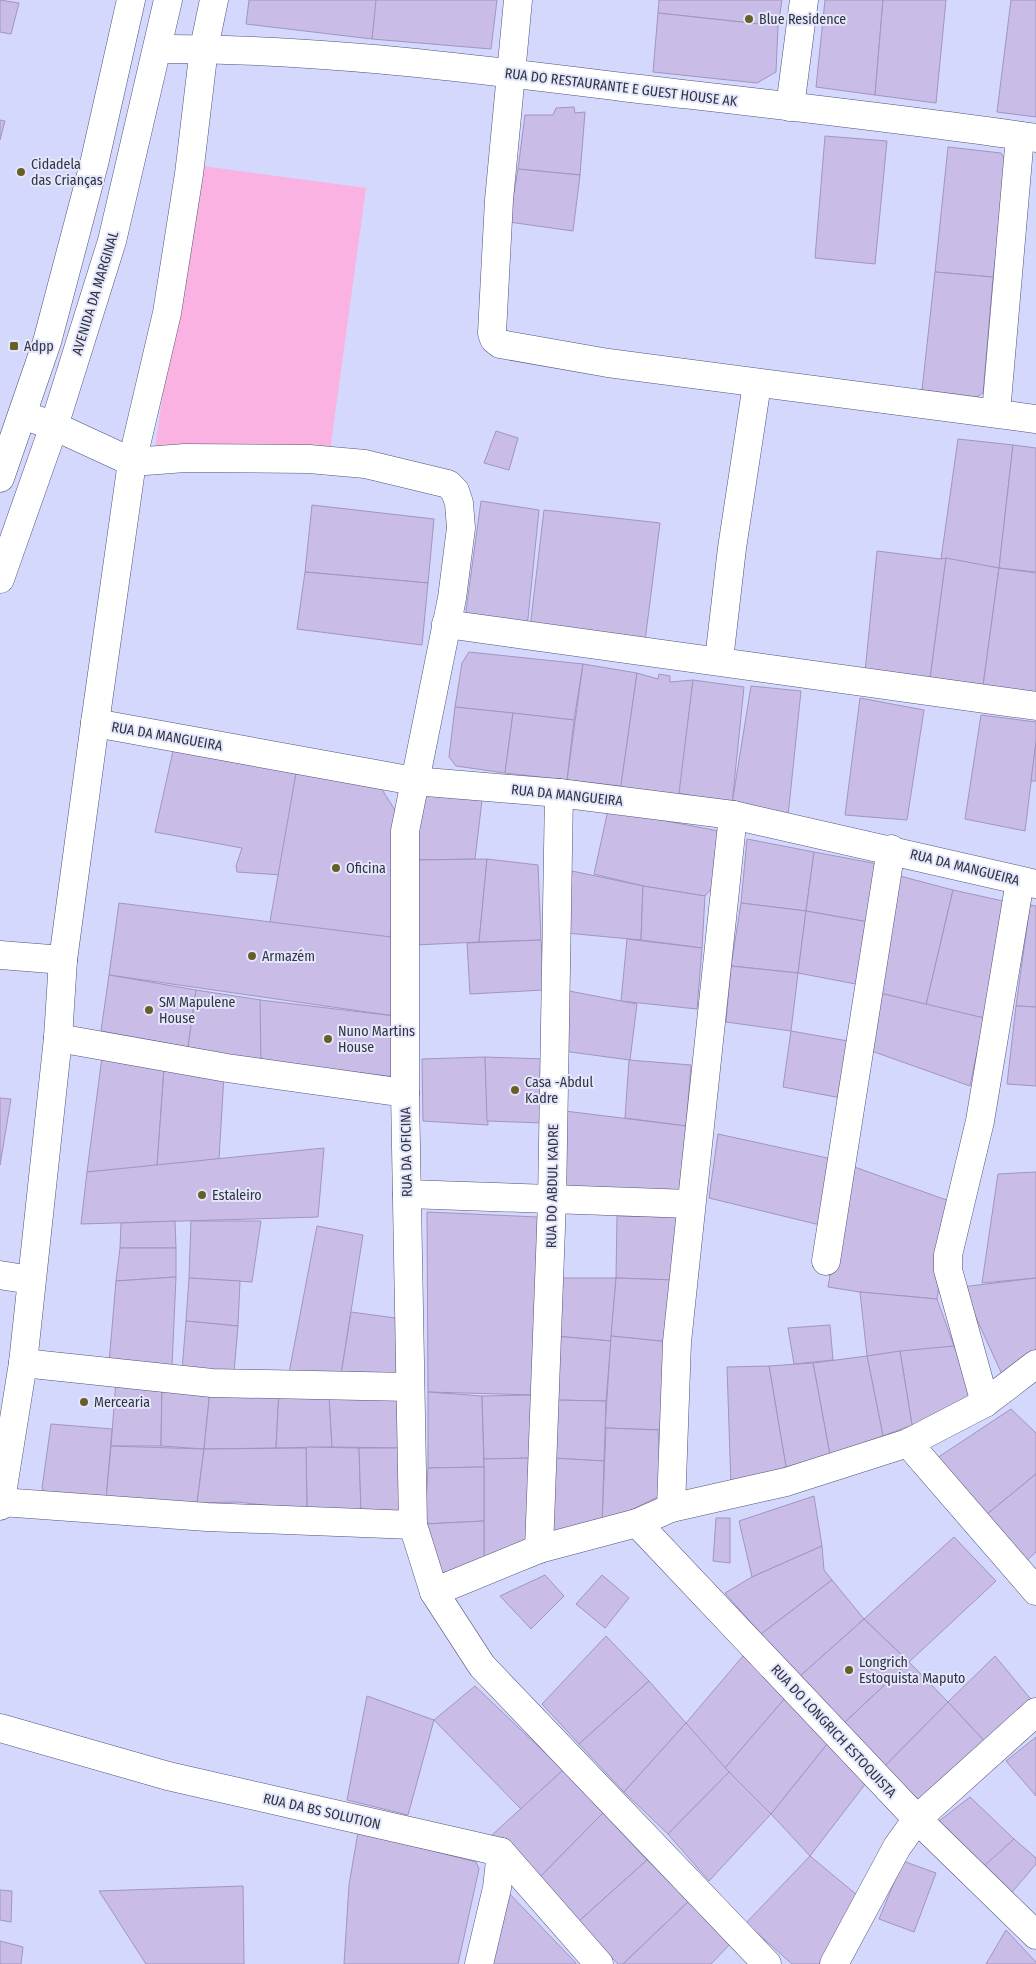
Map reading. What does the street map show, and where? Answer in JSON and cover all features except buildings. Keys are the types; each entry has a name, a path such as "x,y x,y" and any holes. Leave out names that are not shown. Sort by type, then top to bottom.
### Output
{"street":[{"path":"0,478 47,342 123,45 131,0"},
{"name":"AVENIDA DA MARGINAL","path":"0,579 54,426 112,241 168,0"},
{"path":"0,1506 23,1363 58,1038 63,960 132,462 167,312 189,174 204,48 214,0"},
{"path":"518,0 499,200 492,333 494,339 500,344 608,363 757,384 1036,419"},
{"path":"790,107 804,0"},
{"name":"RUA DO RESTAURANTE E GUEST HOUSE AK","path":"158,49 204,48 356,56 512,73 1028,137"},
{"path":"996,413 1028,137"},
{"path":"720,660 732,548 757,384"},
{"path":"23,415 54,426 132,462"},
{"name":"RUA DA OFICINA","path":"132,462 185,458 309,459 365,464 448,484 455,491 461,515 453,589 405,831 405,1093 413,1525 434,1592 482,1666 767,1964"},
{"path":"446,624 720,660 1036,706"},
{"name":"RUA DA MANGUEIRA","path":"95,723 414,781 559,793 733,815 891,849 1028,883"},
{"name":"RUA DO ABDUL KADRE","path":"539,1549 552,1201 559,793"},
{"path":"671,1508 677,1342 733,815"},
{"path":"826,1261 891,849"},
{"path":"985,1403 948,1270 948,1255 980,1121 1028,883"},
{"path":"0,955 63,960"},
{"path":"58,1038 227,1068 405,1093"},
{"path":"407,1194 552,1201 691,1204"},
{"path":"0,1275 31,1280"},
{"path":"23,1363 212,1383 410,1387"},
{"path":"434,1592 539,1549 637,1523 671,1508 786,1482 908,1443 985,1403 1036,1364"},
{"path":"908,1443 1036,1591"},
{"path":"1,1502 207,1517 413,1525"},
{"name":"RUA DO LONGRICH ESTOQUISTA","path":"637,1523 917,1820 1036,1935"},
{"path":"834,1964 897,1847 917,1820 1036,1712"},
{"name":"RUA DA BS SOLUTION","path":"0,1728 168,1776 502,1852"},
{"path":"478,1964 497,1888 502,1852"},
{"path":"502,1852 599,1964"}],"shaded area":[{"path":"195,165 366,188 327,473 155,449"}],"place":[{"name":"Blue Residence","path":"749,19"},
{"name":"Cidadela das Crianças","path":"21,172"},
{"name":"Adpp","path":"14,346"},
{"name":"Oficina","path":"336,868"},
{"name":"Armazém","path":"252,956"},
{"name":"SM Mapulene House","path":"149,1010"},
{"name":"Nuno Martins House","path":"328,1039"},
{"name":"Casa -Abdul Kadre","path":"515,1090"},
{"name":"Estaleiro","path":"202,1195"},
{"name":"Mercearia","path":"84,1402"},
{"name":"Longrich Estoquista Maputo","path":"849,1670"}]}
